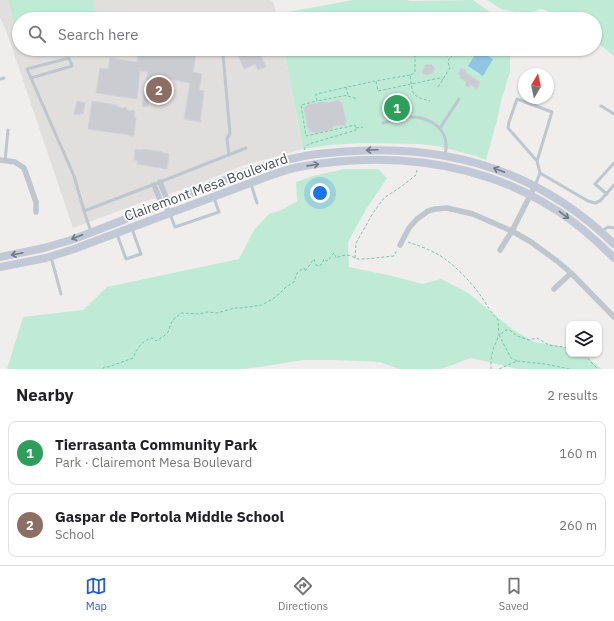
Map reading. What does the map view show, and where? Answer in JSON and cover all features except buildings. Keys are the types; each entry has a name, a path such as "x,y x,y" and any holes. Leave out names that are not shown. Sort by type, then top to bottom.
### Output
{"main road":[{"name":"Clairemont Mesa Boulevard","path":"0,257 44,248 71,240 251,170 295,158 328,152 389,149 430,152 445,155 492,167 515,176 566,205 593,225 614,244"},
{"path":"429,163 438,162 444,158 445,155"},
{"name":"Clairemont Mesa Boulevard","path":"0,267 51,257 276,173 298,167 361,160 429,163 489,177 530,195 560,212 614,258"}],"street":[{"path":"2,160 15,162 24,168 36,202 36,212"},
{"path":"160,182 166,197 165,203"},
{"path":"154,185 160,200 165,203 170,212"},
{"path":"500,250 512,231 535,186"},
{"path":"402,243 409,228 417,219 428,211 447,208 473,214 512,231 531,242 571,273 614,317"},
{"path":"554,289 571,273"}],"lane":[{"path":"224,56 230,133 227,139 229,155"},
{"path":"31,78 72,66 69,58 27,70 74,176 91,232"},
{"path":"0,79 4,78"},
{"path":"440,128 459,99"},
{"path":"535,186 540,174 537,161 508,128 517,99 552,112 537,161"},
{"path":"601,106 614,114"},
{"path":"383,122 406,117 424,119 440,128 445,136 447,145 445,155"},
{"path":"2,160 8,130"},
{"path":"84,211 246,148"},
{"path":"606,194 595,184 614,163"},
{"path":"540,174 588,201 595,203 600,201 614,185"},
{"path":"250,183 257,203"},
{"path":"170,212 175,227 219,212 213,196"},
{"path":"117,233 126,259 141,254 131,227"},
{"path":"601,232 608,227 614,228"},
{"path":"51,257 61,294"}],"path":[{"path":"317,101 316,94 410,75 415,72 415,56"},
{"path":"438,87 450,68 448,56"},
{"path":"449,59 452,56"},
{"path":"410,75 416,97 430,100"},
{"path":"376,81 378,91 440,78 443,80"},
{"path":"346,87 348,95"},
{"path":"356,129 355,125 306,136 301,105 348,95 357,99"},
{"path":"304,150 309,144 363,127"},
{"path":"355,259 356,243 373,213 384,198 416,175 418,162"},
{"path":"103,369 104,367 133,358 138,348 146,340 152,338 156,341 164,336 168,332 172,321 181,313 217,313 234,308 262,305 280,294 286,287 294,282 298,273 304,268 304,271 306,270 314,260 316,265 319,266 322,264 324,259 326,261 330,260 330,256 334,253 336,258 350,255 355,259 394,256 402,243 420,246 438,254 468,281 498,320 499,334 511,358 516,361 545,364 570,369"},
{"path":"491,369 493,350 499,334 506,330 510,330 517,336 528,340 537,338 550,345 566,348"},
{"path":"587,357 598,369"},
{"path":"499,369 516,361"}],"shaded area":[{"path":"0,0 270,0 273,2 276,12 12,12 12,48 0,18"},
{"path":"15,56 285,56 303,149 241,166 193,186 140,203 73,228"}],"green space":[{"path":"8,0 93,0 96,12 12,12"},
{"path":"353,0 473,0 490,12 288,12"},
{"path":"487,0 614,0 614,56 602,47 602,12 550,12 542,9 532,12 515,12 501,9"},
{"path":"285,56 510,56 510,72 486,160 437,146 418,144 362,143 303,149"},
{"path":"344,169 378,169 387,178 365,211 348,242 349,267 423,284 441,279 468,293 512,329 534,342 566,347 566,357 587,357 602,369 517,369 471,358 441,369 399,369 380,362 304,360 245,369 7,369 23,317 83,310 107,287 239,259 254,230 269,214 282,210 297,201 296,182 313,176"}],"water":[{"path":"474,56 488,56 493,59 483,76 468,66"}],"place":[{"name":"Gaspar de Portola Middle School","path":"159,90"},
{"name":"Tierrasanta Community Park","path":"397,108"}]}
